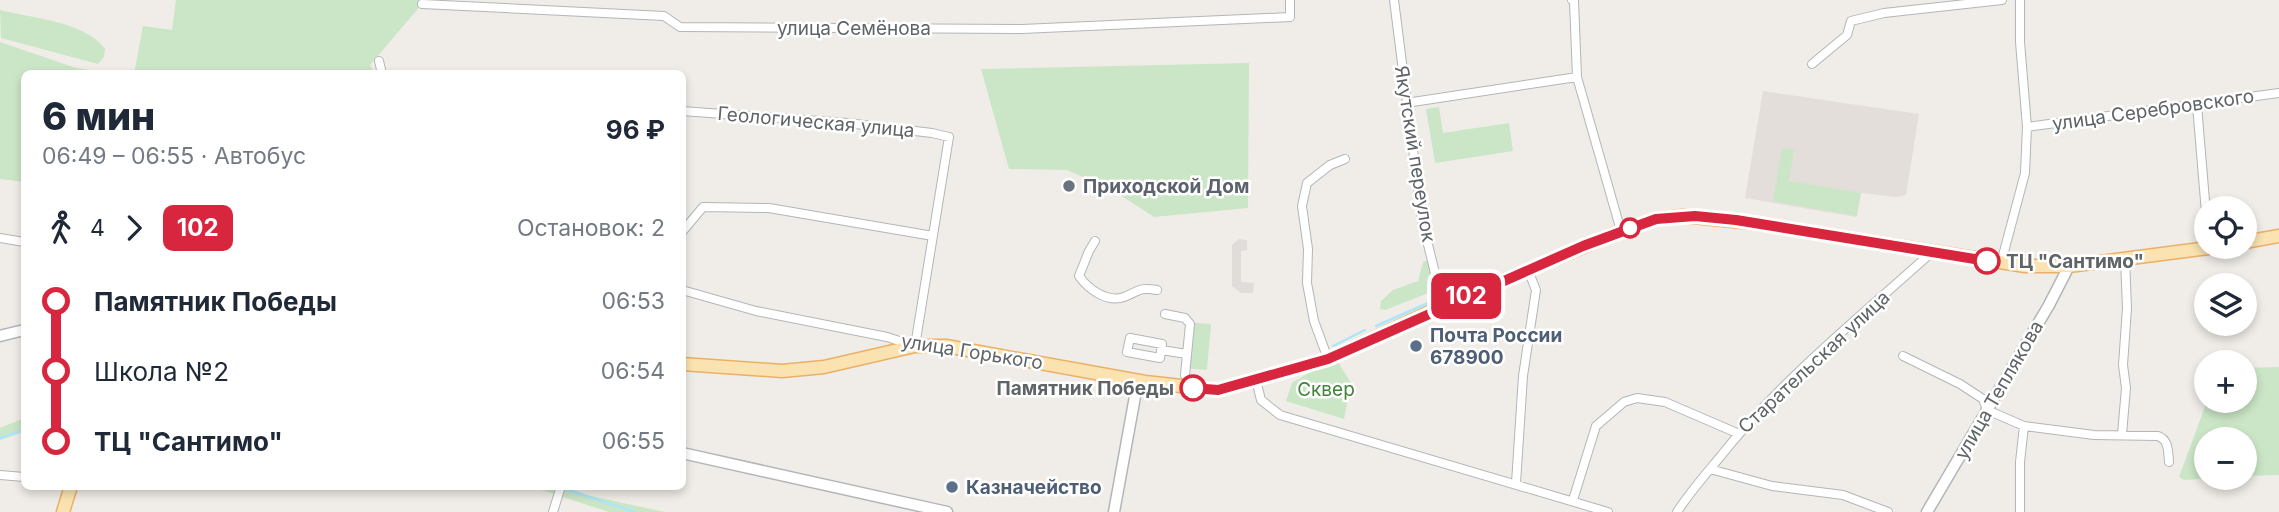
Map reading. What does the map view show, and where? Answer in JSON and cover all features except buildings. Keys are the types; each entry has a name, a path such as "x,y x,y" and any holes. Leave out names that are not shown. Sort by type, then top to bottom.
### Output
{"main road":[{"name":"улица Горького","path":"915,346 946,346 1138,380 1218,390 1328,359 1443,306 1621,231 1656,219 1695,216 2001,263 2068,266 2194,250"},
{"path":"2257,240 2279,236"},
{"path":"686,364 782,371 824,367 915,346"},
{"path":"62,512 70,490"}],"street":[{"name":"улица Семёнова","path":"422,4 664,16 680,27 1022,29 1290,17 1290,0"},
{"name":"Якутский переулок","path":"1394,0 1422,220 1443,306"},
{"path":"1572,0 1577,77 1621,231"},
{"path":"1812,64 1847,35 1852,21 1884,13 2002,0"},
{"path":"2001,263 2025,173 2027,127 2020,42 2020,0"},
{"path":"379,61 381,70"},
{"path":"1406,103 1577,77"},
{"name":"улица Серебровского","path":"2027,127 2279,93"},
{"path":"2197,105 2205,196"},
{"name":"Геологическая улица","path":"686,111 847,123 949,137 933,236"},
{"path":"1328,359 1314,321 1307,283 1308,246 1302,206 1307,183 1330,164 1345,159"},
{"path":"686,227 703,207 769,208 933,236 915,346"},
{"path":"0,238 21,242"},
{"path":"1095,241 1079,276 1086,285 1109,298 1124,297 1144,288 1157,290"},
{"name":"Старательская улица","path":"1677,512 1689,492 1737,433 1933,252"},
{"path":"2122,434 2126,388 2123,365 2127,308 2125,259"},
{"name":"улица Теплякова","path":"1927,512 2049,305 2068,266"},
{"path":"1516,483 1523,376 1536,290 1528,270"},
{"name":"улица Горького","path":"686,291 756,311 887,337 915,346"},
{"path":"1165,314 1185,318 1190,324 1185,375"},
{"path":"0,336 21,331"},
{"path":"1161,350 1187,354"},
{"path":"1903,356 1960,384 1983,399 1987,410 2025,426 2094,435 2122,434 2164,438 2168,446 2168,462"},
{"path":"1114,512 1138,380"},
{"path":"1256,380 1261,400 1280,415 1608,512"},
{"path":"1573,500 1596,425 1623,402 1637,398 1665,402 1737,433"},
{"path":"2020,512 2020,462 2025,426"},
{"path":"686,454 947,512"},
{"path":"1710,469 1772,486 1843,495 1888,512"},
{"path":"0,475 21,477"},
{"path":"553,512 560,490"}],"shaded area":[{"path":"1763,91 1919,114 1906,195 1896,197 1861,193 1856,217 1745,198"},
{"path":"1239,239 1247,240 1247,250 1241,251 1241,282 1254,283 1253,293 1241,293 1232,286 1232,245"}],"green space":[{"path":"176,0 421,0 422,4 370,65 373,70 135,70 143,26 172,30"},
{"path":"0,10 57,22 85,32 105,49 104,57 98,64 1,38"},
{"path":"0,42 88,70 21,70 21,182 0,179"},
{"path":"1249,63 1248,208 1154,217 1117,193 1067,170 1009,169 981,69"},
{"path":"1439,107 1443,133 1509,123 1513,151 1435,163 1426,109"},
{"path":"1782,148 1794,150 1789,181 1861,193 1857,216 1773,201"},
{"path":"1430,259 1436,290 1385,310 1380,309 1381,301 1393,290 1418,281 1423,262"},
{"path":"1186,322 1211,324 1207,370 1182,368"},
{"name":"Сквер","path":"1335,357 1351,383 1344,419 1286,401 1292,383"},
{"path":"2279,367 2279,475 2257,476 2257,427 2197,427 2203,413 2257,413 2257,368"},
{"path":"21,419 21,433 0,440 0,428"},
{"path":"2194,436 2194,479 2184,480 2179,477"},
{"path":"541,490 572,490 665,512 609,512"}],"waterway":[{"path":"1376,326 1437,299"},
{"path":"1333,346 1365,330"},
{"path":"0,438 21,431"},
{"path":"568,490 635,512"}],"bus line":[{"name":"102","path":"1193,388 1218,390 1328,359 1583,246 1656,219 1695,216 1736,220 1987,261"}],"place":[{"name":"Приходской Дом","path":"1069,186"},
{"name":"ТЦ \"Сантимо\"","path":"1987,261"},
{"name":"Почта России 678900","path":"1416,346"},
{"name":"Памятник Победы","path":"1193,388"},
{"name":"Казначейство","path":"952,487"}]}
